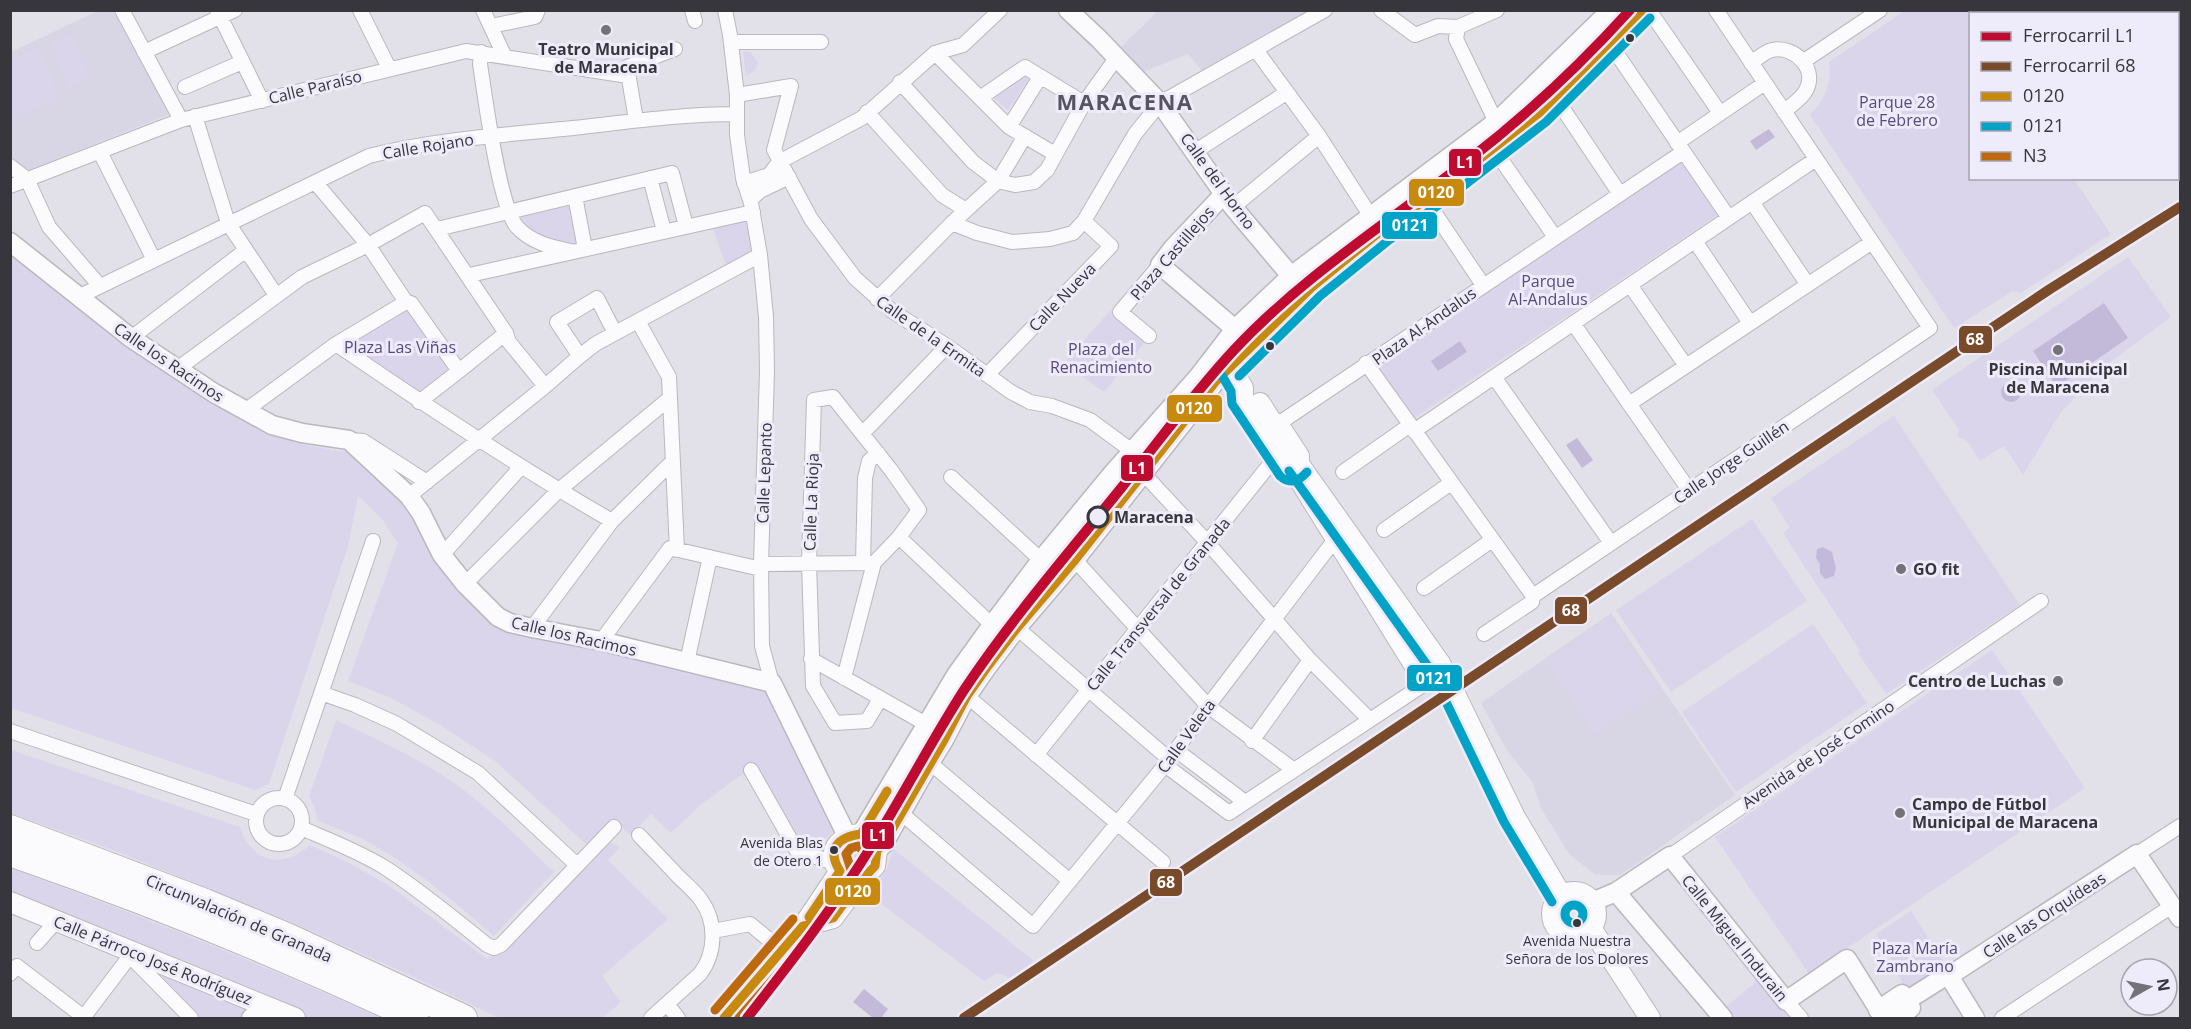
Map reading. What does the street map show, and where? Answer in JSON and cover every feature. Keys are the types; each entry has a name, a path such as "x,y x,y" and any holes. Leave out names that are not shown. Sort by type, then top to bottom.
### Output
{"highway":[{"name":"Circunvalación de Granada","path":"10,828 205,902 289,937 464,1018"},
{"name":"Circunvalación de Granada","path":"10,853 81,878 199,925 415,1018"}],"main road":[{"path":"1231,368 1243,388 1252,391 1272,426 1299,456 1289,462 1440,663 1515,817 1563,896"},
{"path":"803,926 833,918 875,866 877,850 874,843 854,835 837,844 834,853 837,867 852,878 866,875"},
{"path":"724,1018 803,926 837,867"},
{"path":"1568,893 1582,894 1592,902 1596,915 1586,932 1567,935 1557,928 1554,922 1552,910 1558,900 1568,893"},
{"name":"Calle Párroco José Rodríguez","path":"10,902 54,919 258,1012 295,1018"},
{"path":"1586,932 1635,1018"},
{"path":"1586,932 1650,1018"}],"street":[{"path":"122,10 181,120"},
{"path":"144,52 218,14 235,10"},
{"path":"360,10 389,68"},
{"path":"483,10 505,57"},
{"path":"491,26 535,17 538,10"},
{"name":"Calle Lepanto","path":"725,10 737,95 737,135 744,183 752,206 760,255 766,317 767,370 761,567 762,646 772,683 854,835"},
{"path":"744,183 769,175 779,162 862,118 935,53 963,45 1000,10"},
{"name":"Calle del Horno","path":"1068,10 1160,103 1229,200 1291,276"},
{"path":"952,223 977,233 1012,242 1050,239 1073,233 1084,221 1136,134 1160,103 1325,10"},
{"path":"1381,10 1415,34 1438,26 1458,27 1497,10"},
{"path":"854,835 956,675 992,625 1041,560 1235,329 1291,276 1496,122 1611,10"},
{"path":"877,850 883,845 967,696 1017,628 1075,560 1216,381 1312,287 1382,230 1426,200 1531,120 1642,10"},
{"path":"1649,10 1720,113"},
{"path":"1629,404 1872,242 1716,10"},
{"path":"1804,62 1880,10"},
{"path":"218,14 261,101"},
{"path":"1458,27 1456,39 1496,122"},
{"path":"731,42 821,42"},
{"path":"1610,44 1729,218"},
{"path":"636,120 627,67 675,49"},
{"path":"1256,50 1319,136 1370,215"},
{"path":"1751,63 1770,51 1781,50 1794,53 1804,62 1809,74 1809,85 1804,93 1784,111"},
{"name":"Calle Paraíso","path":"10,186 181,120 466,51 628,76"},
{"path":"481,52 480,64 492,136 508,212 517,226 536,241 548,246 580,250"},
{"path":"935,53 1018,132 1055,154"},
{"path":"900,82 974,162 998,181 1015,185 1034,182 1047,170 1084,103 1117,57"},
{"path":"185,87 242,62"},
{"path":"980,98 1025,67 1084,103"},
{"path":"877,299 952,223 998,181 1040,77"},
{"name":"Plaza Al-Andalus","path":"1533,596 1366,363 1620,194 1720,113 1765,83"},
{"path":"737,95 791,86 774,150 779,162"},
{"path":"1196,151 1286,93"},
{"path":"1555,97 1620,194"},
{"path":"867,112 942,195 966,210"},
{"name":"Calle Rojano","path":"78,297 369,156 406,147 492,136 695,114 737,114"},
{"path":"195,116 228,223 276,295"},
{"path":"1229,200 1319,136"},
{"path":"1493,148 1555,237"},
{"path":"100,152 154,260"},
{"path":"1343,472 1494,377 1816,159"},
{"name":"Calle de la Ermita","path":"779,162 811,219 855,278 877,299 912,326 947,346 1011,392 1030,402 1062,409 1090,420 1132,451"},
{"path":"10,166 27,179 49,227 100,286"},
{"path":"437,229 672,173 686,226"},
{"path":"469,278 474,274 686,226 752,206 760,191 789,177"},
{"path":"651,178 664,231"},
{"path":"315,182 368,245 406,302 411,303 459,371"},
{"path":"575,196 580,250"},
{"name":"Plaza Castillejos","path":"1149,336 1120,312 1173,248 1229,200"},
{"path":"1426,200 1483,285"},
{"path":"1752,202 1808,285"},
{"path":"176,370 276,295 321,266 368,245 425,213 506,333 509,342 545,386"},
{"name":"Calle Nueva","path":"987,375 1111,246 1084,221"},
{"path":"1695,241 1750,324"},
{"name":"Calle los Racimos","path":"10,242 131,338 176,370 245,411 272,424 302,433 363,441 427,482"},
{"name":"Calle Jorge Guillén","path":"1484,634 1532,602 1533,596 1930,328 1872,242"},
{"path":"131,338 246,250"},
{"path":"409,496 545,386 579,355 615,333 760,255"},
{"path":"1160,265 1235,329"},
{"path":"1291,276 1298,288 1298,302"},
{"path":"1630,285 1686,366"},
{"path":"579,355 557,322 597,298 615,333"},
{"path":"245,411 336,344 406,302"},
{"path":"638,321 669,376 677,550"},
{"path":"1573,323 1689,490"},
{"path":"1231,368 1235,329"},
{"path":"419,402 506,333"},
{"path":"336,344 419,402 478,438 521,468 612,521"},
{"path":"601,641 670,548 761,567 809,563 868,563 899,537 919,510 862,433 947,346"},
{"path":"1216,353 1231,368"},
{"path":"1272,426 1366,363"},
{"path":"1494,377 1611,543"},
{"name":"Calle La Rioja","path":"862,433 833,397 814,400 809,563 811,659 813,686 835,723 867,721 880,699"},
{"path":"465,584 559,490 670,398"},
{"name":"Calle los Racimos","path":"349,440 409,496 421,513 442,555 465,584 498,617 510,623 601,641 772,683"},
{"path":"844,678 868,563 865,478 869,462 878,453"},
{"path":"532,628 612,521 673,461"},
{"path":"1017,628 1170,758 1229,813 1423,685 1333,542 1289,462"},
{"name":"Calle Transversal de Granada","path":"1036,755 1208,542 1289,462"},
{"path":"442,555 521,468"},
{"path":"1143,473 1208,542 1310,660 1370,720"},
{"path":"951,477 1041,560"},
{"path":"1384,530 1451,483"},
{"path":"899,537 992,625"},
{"path":"1424,588 1492,540"},
{"path":"285,799 373,541"},
{"name":"Calle Veleta","path":"901,813 1033,926 1170,758 1333,542"},
{"path":"687,662 710,557"},
{"path":"1075,560 1208,706 1252,741 1294,770"},
{"name":"Avenida de José Comino","path":"1592,902 1616,892 1670,856 2041,601"},
{"path":"811,659 926,724"},
{"path":"1252,741 1310,660"},
{"path":"321,693 398,724 478,773 577,865"},
{"path":"967,696 1163,862"},
{"path":"10,731 256,814"},
{"path":"1170,758 1245,802"},
{"path":"930,763 1070,881"},
{"path":"752,770 796,851 837,867"},
{"path":"271,799 285,799 297,807 302,821 301,828 292,840 279,845 265,840 256,828 256,814 265,802 271,799"},
{"name":"Calle las Orquídeas","path":"1906,1001 1949,976 2181,825"},
{"path":"301,828 336,842 382,866 429,898 487,945 494,948 501,945 614,827"},
{"path":"639,836 701,900 710,916 713,931 711,956 700,974 651,1018"},
{"path":"2002,1018 2176,906 2137,854"},
{"name":"Calle Miguel Indurain","path":"1670,856 1801,1018"},
{"path":"1616,892 1723,1018"},
{"path":"37,943 51,927 54,919"},
{"path":"713,931 750,924 784,949"},
{"path":"14,970 84,1018 131,954"},
{"name":"Calle Párroco José Rodríguez","path":"131,954 191,1018"},
{"path":"1786,1001 1847,959 1881,1014"},
{"path":"1949,976 1975,1018"},
{"name":"Calle las Orquídeas","path":"1881,1014 1902,994 1911,1008 1895,1018"},
{"path":"667,1004 678,1018"}],"shaded area":[{"path":"98,11 113,11 170,114 27,171 11,157 11,52"},
{"path":"1158,11 1317,11 1205,74 1188,54 1140,75 1117,51"},
{"path":"1769,129 1775,137 1756,150 1750,141"},
{"name":"Piscina Municipal de Maracena","path":"2104,303 2128,338 2057,387 2033,351"},
{"path":"1460,341 1467,352 1438,371 1431,361"},
{"path":"2011,382 2018,385 2021,392 2018,399 2011,402 2004,399 2001,392 2004,385"},
{"path":"1577,438 1593,460 1582,468 1566,445"},
{"path":"1823,547 1832,552 1836,568 1834,576 1825,579 1820,573 1820,564 1816,558 1817,549"},
{"path":"1611,613 1735,795 1620,875 1595,874 1570,855 1541,808 1532,781 1508,752 1481,703"},
{"path":"864,989 888,1009 881,1018 873,1018 853,1002"}],"green space":[{"name":"Parque 28 de Febrero","path":"1906,10 2074,11 1969,12 1969,180 2075,180 2111,234 2021,293 2013,291 1954,328 1810,115 1826,91 1830,70 1829,62"},
{"path":"72,34 90,79 69,88 50,43"},
{"path":"39,48 60,99 11,118 11,60"},
{"path":"743,51 750,52 758,62 754,71 746,76"},
{"path":"1025,73 1030,77 1008,110 991,95"},
{"name":"Parque Al-Andalus","path":"1683,161 1719,214 1413,419 1377,366"},
{"path":"573,201 581,245 544,238 527,228 515,213"},
{"path":"746,218 752,252 726,265 712,226"},
{"path":"10,250 180,379 229,412 293,442 350,452 413,509 496,619 765,687 837,827 816,850 800,848 749,773 741,775 700,805 671,833 651,814 630,835 615,821 588,846 494,760 440,725 393,699 348,681 398,543 382,519 358,496 348,546 269,784 255,790 11,708"},
{"name":"Piscina Municipal de Maracena","path":"2128,257 2171,317 2101,369 2061,412 2023,475 2004,446 1980,461 1967,441 1958,437 1958,428 1932,390"},
{"name":"Plaza Las Viñas","path":"409,305 453,371 418,399 343,344"},
{"name":"Plaza del Renacimiento","path":"1111,310 1147,340 1104,392 1064,363"},
{"name":"GO fit","path":"1894,416 2020,605 1886,694 1783,533 1790,528 1771,498"},
{"path":"1752,519 1807,601 1671,692 1616,610"},
{"path":"1610,617 1660,690 1596,734 1546,661"},
{"path":"1813,624 1867,703 1736,792 1682,712"},
{"name":"Campo de Fútbol Municipal de Maracena","path":"1992,650 2085,788 1809,974 1715,837"},
{"path":"336,720 402,752 450,780 511,830 554,872 494,936 430,883 396,859 360,838 317,820 315,808 309,797"},
{"path":"11,750 240,827 252,849 269,859 289,858 310,845 388,885 487,959 508,947 608,842 620,847 608,860 668,919 602,976 621,1002 605,1018 499,1018 298,925 113,850 11,813"},
{"path":"856,839 871,854 864,866 855,867 845,860 843,851"},
{"path":"892,848 1034,961 1010,978 997,973 984,981 864,891 884,873"},
{"path":"10,868 197,940 381,1018 309,1018 11,896"},
{"name":"Plaza María Zambrano","path":"1911,911 1947,967 1908,992 1876,934"},
{"path":"147,968 250,1011 241,1018 196,1018"},
{"path":"1762,977 1796,1018 1729,1018 1722,1010"}],"rail line":[{"name":"L1","path":"747,1018 844,888 982,663 1219,366 1289,297 1513,124 1573,69 1630,10"},
{"name":"68","path":"964,1018 2050,289 2180,207"}],"transit line":[{"name":"0120","path":"724,1018 803,926 833,918 858,884 875,866 877,850 883,845 967,696 988,666 1216,381 1312,287 1382,230 1437,192 1539,113 1642,10"},
{"name":"0121","path":"1239,376 1320,296 1389,240 1444,201 1546,122 1650,18"},
{"name":"0121","path":"1221,374 1231,391 1232,404 1280,476 1294,481 1307,472"},
{"name":"0121","path":"1289,471 1430,669 1504,822 1552,902"},
{"name":"0120","path":"809,917 840,871 834,856 837,845 846,838 861,834 887,791"},
{"name":"N3","path":"858,846 865,852 865,859 852,873 846,854 851,848 858,846"},
{"name":"0121","path":"1574,905 1582,910 1583,914 1578,922 1574,923 1566,918 1565,914 1570,906 1574,905"},
{"name":"N3","path":"715,1010 793,919"},
{"name":"N3","path":"739,1018 810,937"}],"place":[{"name":"Teatro Municipal de Maracena","path":"606,30"},
{"name":"Piscina Municipal de Maracena","path":"2058,350"},
{"name":"Maracena","path":"1098,517"},
{"name":"GO fit","path":"1901,569"},
{"name":"Centro de Luchas","path":"2058,681"},
{"name":"Campo de Fútbol Municipal de Maracena","path":"1900,813"},
{"name":"Avenida Blas de Otero 1","path":"834,850"},
{"name":"Avenida Nuestra Señora de los Dolores","path":"1577,923"}],"district":[{"name":"MARACENA","path":"1125,101"}]}
